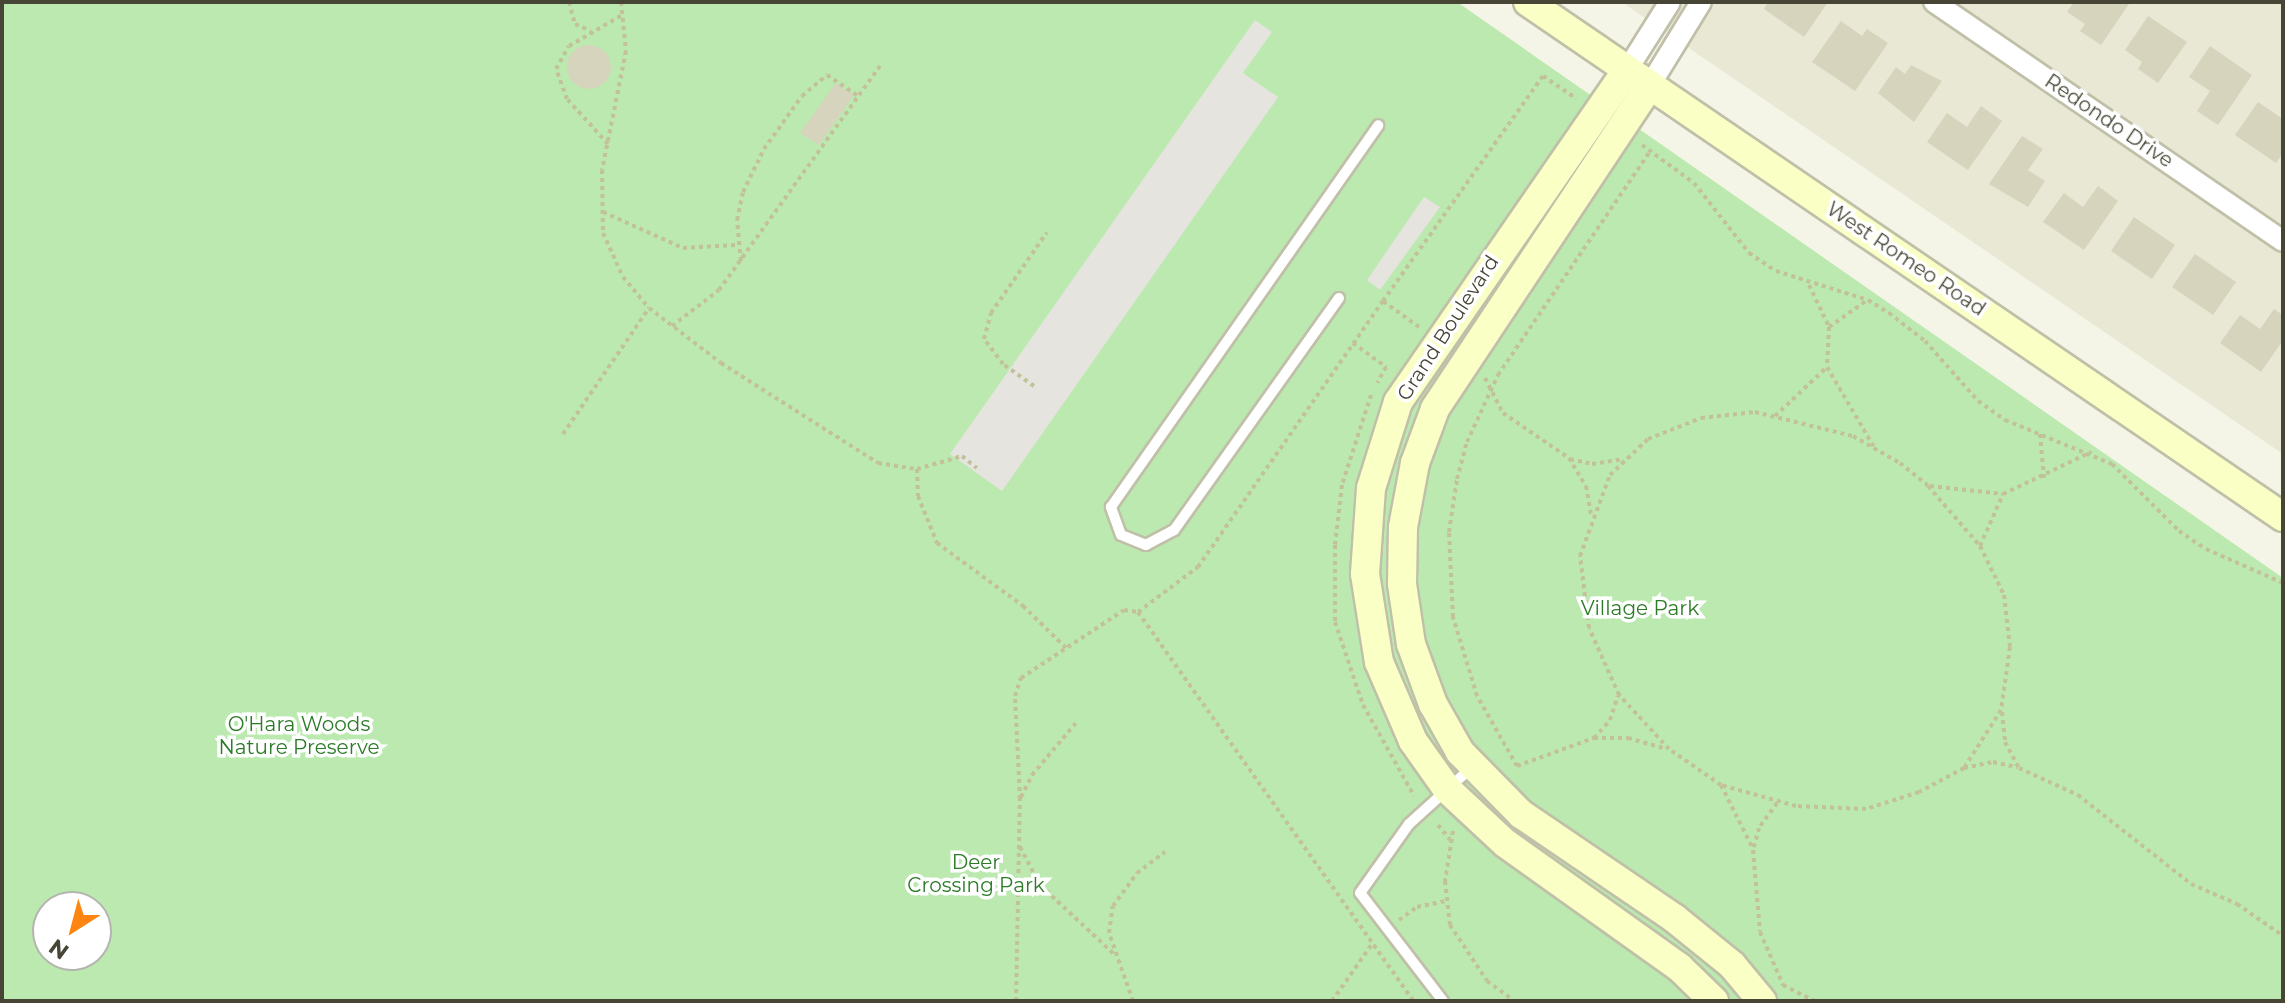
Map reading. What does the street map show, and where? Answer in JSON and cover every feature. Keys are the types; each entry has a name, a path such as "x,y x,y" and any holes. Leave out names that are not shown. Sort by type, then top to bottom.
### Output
{"street":[{"name":"West Romeo Road","path":"1528,2 2283,517"},
{"path":"1639,78 1670,2"},
{"path":"1639,78 1701,2"},
{"name":"Redondo Drive","path":"1934,2 2283,241"},
{"name":"Grand Boulevard","path":"1639,78 1596,110 1398,402 1371,488 1365,574 1379,662 1413,741 1456,800 1679,967 1714,1001"},
{"name":"Grand Boulevard","path":"1639,78 1620,128 1465,358 1435,409 1415,463 1403,527 1402,584 1411,644 1433,704 1482,776 1521,814 1674,918 1732,965 1762,1001"}],"lane":[{"path":"1339,298 1174,530 1146,545 1121,535 1111,507 1378,125"},
{"path":"1443,1001 1360,893 1409,824 1456,800 1482,776"}],"path":[{"path":"569,2 575,24 593,32"},
{"path":"621,2 626,51 608,144 603,212 609,254 649,308 878,463 917,469 962,456 977,468"},
{"path":"608,144 567,99 556,69 569,46 624,14"},
{"path":"672,326 719,290 880,66"},
{"path":"741,261 737,245 743,192 764,149 802,96 827,75 858,96"},
{"path":"1016,1001 1020,799 1015,696 1021,678 1124,610 1138,612 1198,567 1543,76 1596,110"},
{"path":"1620,128 1694,183 1749,253 1776,271 1868,300 1925,341 1978,401 2040,434 2091,452 2112,464 2197,543 2283,583"},
{"path":"1517,766 1463,659 1450,580 1449,532 1457,479 1491,390 1650,151"},
{"path":"603,212 683,248 737,245"},
{"path":"1034,386 1003,364 984,339 991,313 1047,232"},
{"path":"1809,283 1829,327 1827,367 1875,449"},
{"path":"1829,327 1868,300"},
{"path":"1383,301 1438,340"},
{"path":"563,434 649,308"},
{"path":"1465,358 1481,369 1503,413 1569,458 1592,464 1627,459"},
{"path":"1775,416 1827,367"},
{"path":"2019,768 2005,742 2001,710 2010,647 2004,595 1980,546 1928,486 1853,436 1755,412 1701,418 1648,439 1610,475 1591,515 1580,556 1589,628 1619,695 1669,749 1721,785 1777,803 1866,809 1919,792 1964,768 1993,762 2019,768 2078,795 2191,884 2237,904 2283,936"},
{"path":"2040,434 2044,478"},
{"path":"1928,486 2003,494 2044,478 2091,452"},
{"path":"1569,458 1586,486 1591,515"},
{"path":"917,469 918,496 937,543 1023,606 1066,648"},
{"path":"1980,546 2003,494"},
{"path":"1138,612 1413,1001"},
{"path":"1594,738 1610,720 1619,695"},
{"path":"1964,768 2001,710"},
{"path":"1020,799 1032,775 1076,723"},
{"path":"1482,776 1594,738 1628,738 1669,749"},
{"path":"1721,785 1753,850"},
{"path":"1456,800 1445,901 1450,925 1487,981 1515,1001"},
{"path":"1777,803 1759,828 1753,850 1760,932 1783,985 1814,1001"},
{"path":"1438,825 1450,840"},
{"path":"1019,845 1040,885 1115,954"},
{"path":"1133,1001 1109,933 1113,906 1137,873 1165,852"},
{"path":"1332,1001 1371,944 1388,928 1417,907 1445,901"}],"shaded area":[{"path":"1622,2 2283,2 2283,454 1632,9"},
{"path":"1255,20 1272,32 1243,73 1278,97 1281,93 1002,491 950,454"},
{"path":"1424,197 1440,207 1380,290 1367,280"}],"green space":[{"path":"2,2 1457,2 2283,578 2283,1001 2,1001"}],"building":[{"path":"1768,2 1828,2 1804,37 1764,9"},
{"path":"2074,2 2129,4 2101,45 2080,31 2085,24 2067,12"},
{"path":"2148,16 2187,42 2158,83 2138,69 2142,62 2125,50"},
{"path":"1841,21 1862,36 1867,29 1888,43 1855,91 1812,62"},
{"path":"589,45 605,51 611,67 605,83 589,89 573,83 567,67 573,51"},
{"path":"2210,46 2252,75 2218,125 2197,111 2210,91 2189,77"},
{"path":"1911,65 1942,81 1914,122 1878,93 1896,67 1905,74"},
{"path":"836,83 854,95 819,145 800,133"},
{"path":"2258,102 2283,119 2283,153 2276,163 2235,135"},
{"path":"1981,106 2002,121 1968,170 1927,142 1947,113 1967,127"},
{"path":"2022,136 2043,149 2028,170 2045,181 2028,207 1989,184"},
{"path":"2098,186 2118,201 2084,250 2043,222 2064,193 2083,207"},
{"path":"2134,217 2175,245 2152,279 2111,251"},
{"path":"2195,254 2236,282 2213,315 2172,287"},
{"path":"2274,309 2283,315 2283,340 2261,372 2220,343 2240,315 2260,329"}],"park label":[{"name":"Village Park","path":"1640,608"},
{"name":"O'Hara Woods Nature Preserve","path":"299,736"},
{"name":"Deer Crossing Park","path":"976,874"}]}
